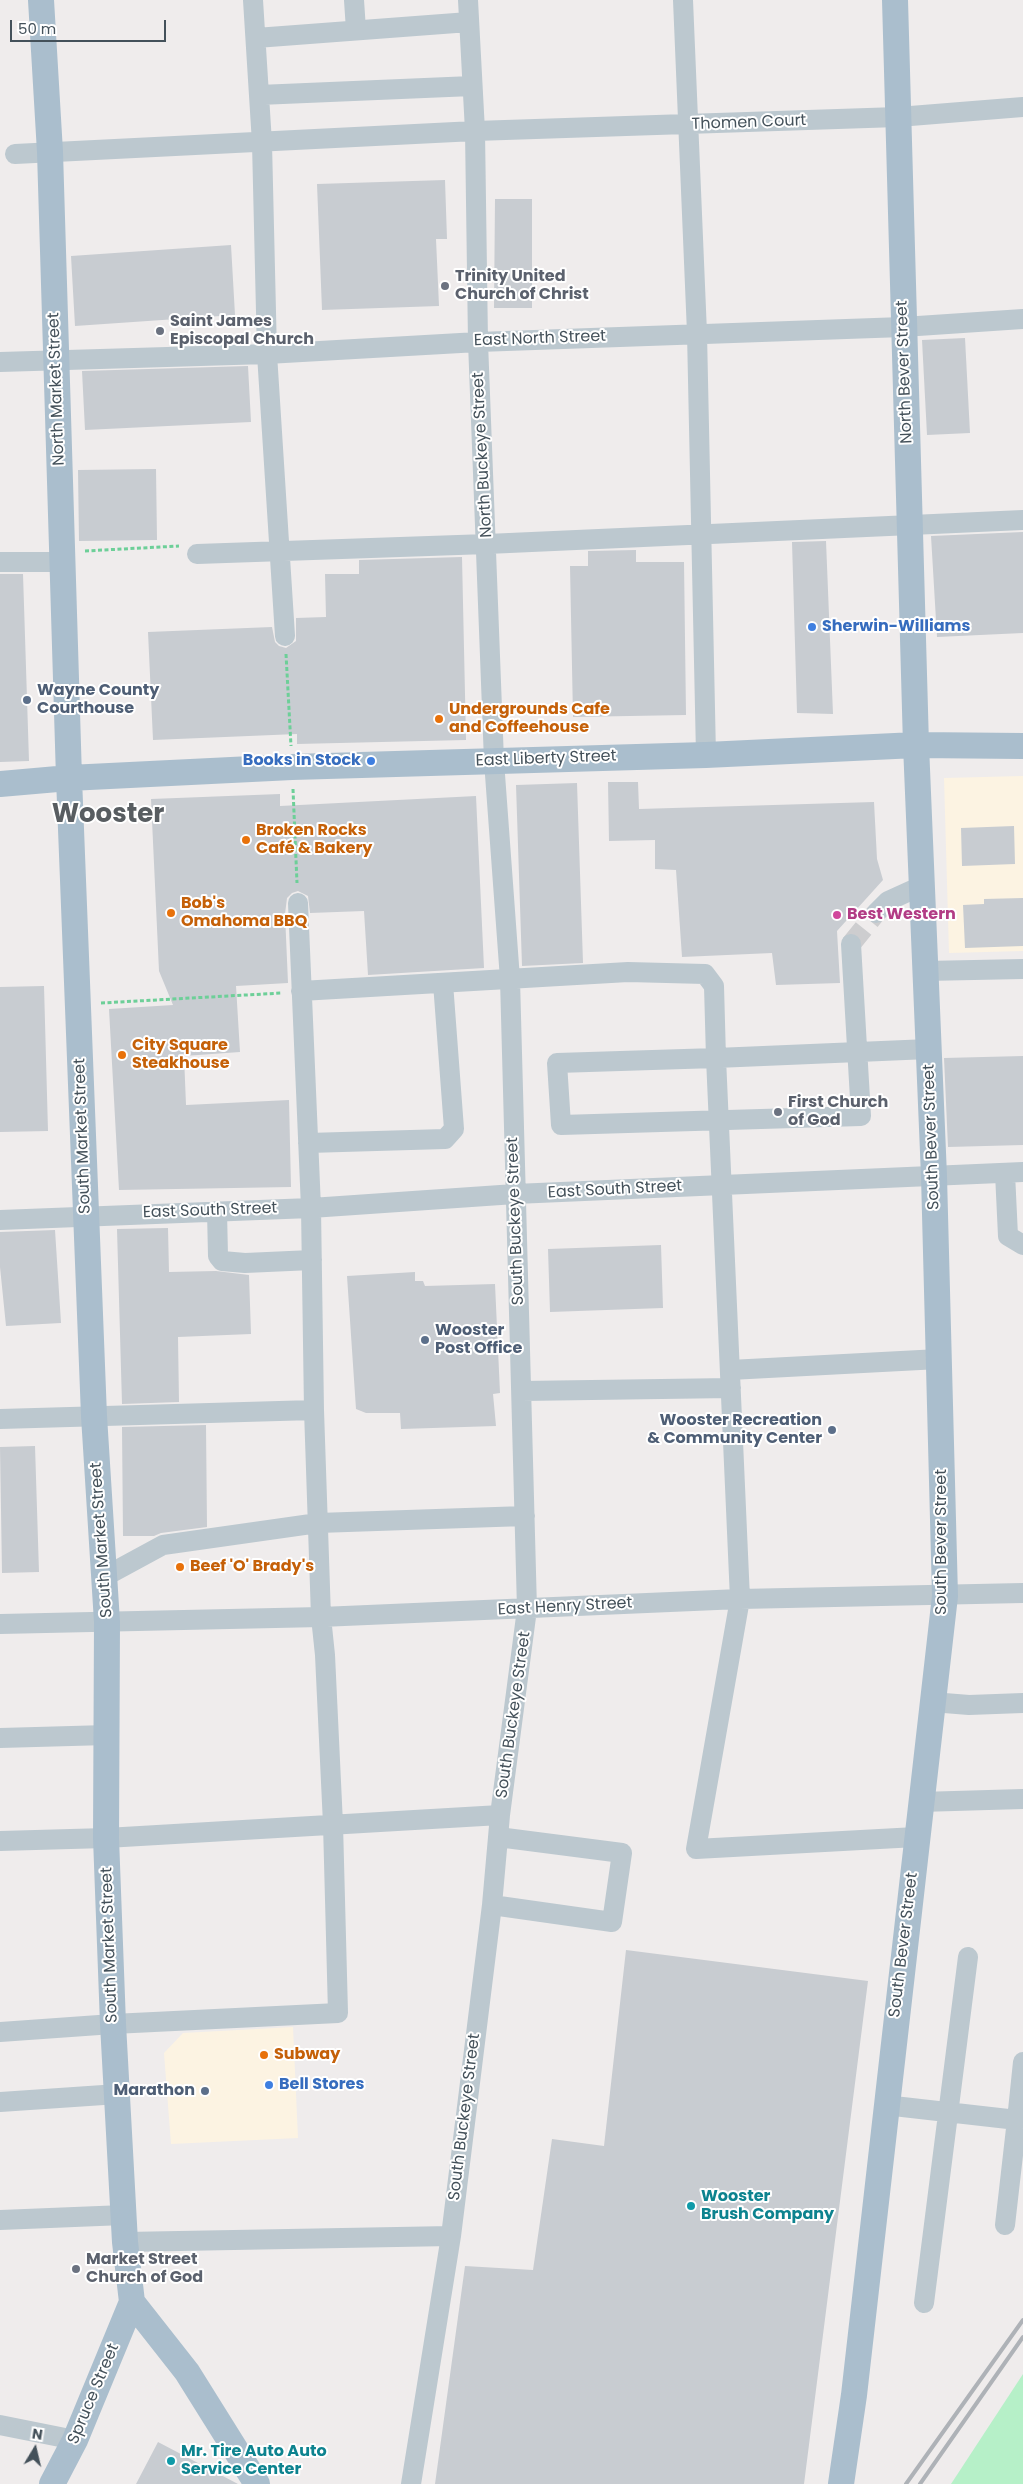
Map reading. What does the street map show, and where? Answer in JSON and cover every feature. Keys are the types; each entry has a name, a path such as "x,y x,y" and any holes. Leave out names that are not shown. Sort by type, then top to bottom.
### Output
{"main road":[{"name":"North Market Street","path":"41,0 50,152 69,778"},
{"name":"North Bever Street","path":"895,0 916,745"},
{"name":"East Liberty Street","path":"0,784 69,778 292,767 706,755 916,745 1023,746"},
{"name":"South Bever Street","path":"841,2484 854,2395 885,2106 945,1596 934,1176 916,745"},
{"name":"South Market Street","path":"69,778 94,1416 107,1622 106,1838 113,2024 124,2215 132,2302"},
{"name":"Spruce Street","path":"52,2484 75,2440 132,2302"},
{"path":"132,2302 187,2372 258,2484"},
{"name":"South Bever Street","path":"833,2484 854,2395"}],"street":[{"path":"253,0 262,143 267,354 285,636"},
{"path":"354,0 356,30"},
{"name":"North Buckeye Street","path":"468,0 475,131 478,342 488,544 494,761"},
{"path":"683,0 697,333 706,755"},
{"path":"256,38 469,22"},
{"path":"259,95 472,86"},
{"name":"Thomen Court","path":"15,154 475,131 689,126 898,117 1023,107"},
{"name":"East North Street","path":"0,362 267,354 478,342 903,327 1023,319"},
{"path":"192,549 280,552 700,536 1023,520"},
{"path":"0,562 62,557"},
{"name":"South Buckeye Street","path":"411,2484 451,2236 492,1905 500,1815 527,1609 510,979 494,761"},
{"path":"876,912 888,901 921,886"},
{"path":"0,2032 113,2024 338,2013 325,1655 321,1617 314,1410 311,1208 298,904"},
{"path":"851,944 858,1052 861,1116 718,1122 561,1125 558,1063 716,1058 858,1052 929,1049"},
{"path":"925,971 1023,969"},
{"path":"301,991 628,972 705,974 714,986 720,1185 740,1600 696,1849 916,1838"},
{"path":"308,1143 445,1139 454,1129 443,983"},
{"path":"1014,1172 1008,1236 1023,1245"},
{"name":"East South Street","path":"0,1220 86,1215 311,1208 515,1194 1014,1172"},
{"path":"217,1211 218,1256 222,1261 246,1263 312,1260"},
{"path":"522,1391 730,1379 939,1359"},
{"path":"0,1419 314,1410"},
{"path":"104,1577 163,1545 318,1523 525,1516"},
{"name":"East Henry Street","path":"0,1624 321,1617 740,1600 1023,1593"},
{"path":"932,1702 969,1705 1023,1703"},
{"path":"0,1738 107,1735"},
{"path":"920,1802 1023,1800"},
{"path":"0,1841 106,1838 500,1815"},
{"path":"492,1905 612,1922 622,1853 498,1837"},
{"path":"924,2303 950,2113 968,1957"},
{"path":"1005,2225 1023,2062"},
{"path":"0,2102 118,2094"},
{"path":"885,2106 1017,2120"},
{"path":"0,2220 124,2215"},
{"path":"126,2242 451,2236"},
{"path":"0,2425 75,2440"}],"path":[{"path":"62,557 192,549"},
{"path":"285,636 298,904"},
{"path":"78,1004 301,991"}],"shaded area":[{"path":"1023,776 1023,951 949,953 944,778"},
{"path":"293,2027 298,2138 171,2144 164,2053 183,2033"}],"green space":[{"path":"1023,2374 1023,2484 951,2484"}],"building":[{"path":"445,180 447,239 436,239 439,306 322,310 317,184"},
{"path":"495,199 532,199 532,308 494,308"},
{"path":"231,245 235,315 75,326 71,256"},
{"path":"965,338 970,433 927,435 922,340"},
{"path":"248,366 251,422 85,430 82,371"},
{"path":"156,469 157,540 79,541 78,470"},
{"path":"1023,532 1023,633 937,637 931,536"},
{"name":"Sherwin-Williams","path":"826,541 833,714 797,713 792,542"},
{"path":"636,550 636,562 684,562 686,715 573,717 570,566 588,566 588,551"},
{"path":"462,557 466,740 297,744 297,734 153,740 148,632 272,627 275,642 279,646 286,648 296,641 296,618 326,617 325,574 359,574 359,560"},
{"path":"0,574 23,574 29,761 0,762"},
{"path":"608,782 638,782 639,809 874,802 877,859 883,880 837,931 840,983 776,985 772,953 682,957 676,870 655,869 655,840 609,841"},
{"path":"577,783 583,963 522,966 516,785"},
{"path":"280,794 280,806 476,796 484,968 368,975 364,911 310,913 308,896 298,891 292,893 287,898 285,914 288,983 236,986 240,1052 184,1056 186,1105 289,1100 291,1187 119,1190 109,1009 173,1005 159,971 151,799"},
{"path":"1014,826 1015,864 962,866 961,828"},
{"path":"1023,898 1023,946 965,948 963,905 984,904 984,899"},
{"path":"44,986 48,1131 0,1132 0,987"},
{"path":"1023,1056 1023,1145 948,1147 944,1058"},
{"path":"168,1228 169,1272 216,1271 249,1275 251,1334 178,1337 179,1402 122,1404 117,1229"},
{"path":"55,1230 61,1323 6,1326 0,1267 0,1232"},
{"path":"661,1245 663,1308 550,1312 548,1249"},
{"name":"Wooster Post Office","path":"415,1272 415,1281 423,1281 425,1286 495,1284 500,1393 493,1394 496,1426 401,1429 400,1413 366,1413 356,1409 347,1276"},
{"path":"206,1425 207,1527 161,1533 154,1536 123,1536 122,1427"},
{"path":"35,1446 39,1572 2,1573 0,1447"},
{"name":"Wooster Brush Company","path":"626,1950 868,1981 804,2484 435,2484 465,2266 533,2270 552,2139 604,2146"},
{"name":"Mr. Tire Auto Auto Service Center","path":"158,2442 238,2484 136,2484"}],"tunnel":[{"path":"851,944 876,913"}],"railway":[{"path":"906,2484 1023,2320"},
{"path":"920,2484 1023,2337"}],"place":[{"name":"Trinity United Church of Christ","path":"445,286"},
{"name":"Saint James Episcopal Church","path":"160,331"},
{"name":"Sherwin-Williams","path":"812,627"},
{"name":"Wayne County Courthouse","path":"27,700"},
{"name":"Undergrounds Cafe and Coffeehouse","path":"439,719"},
{"name":"Books in Stock","path":"371,761"},
{"name":"Broken Rocks Café & Bakery","path":"246,840"},
{"name":"Bob's Omahoma BBQ","path":"171,913"},
{"name":"Best Western","path":"837,915"},
{"name":"City Square Steakhouse","path":"122,1055"},
{"name":"First Church of God","path":"778,1112"},
{"name":"Wooster Post Office","path":"425,1340"},
{"name":"Wooster Recreation & Community Center","path":"832,1430"},
{"name":"Beef 'O' Brady's","path":"180,1567"},
{"name":"Subway","path":"264,2055"},
{"name":"Bell Stores","path":"269,2085"},
{"name":"Marathon","path":"205,2091"},
{"name":"Wooster Brush Company","path":"691,2206"},
{"name":"Market Street Church of God","path":"76,2269"},
{"name":"Mr. Tire Auto Auto Service Center","path":"171,2461"}],"district":[{"name":"Wooster","path":"108,815"}]}
